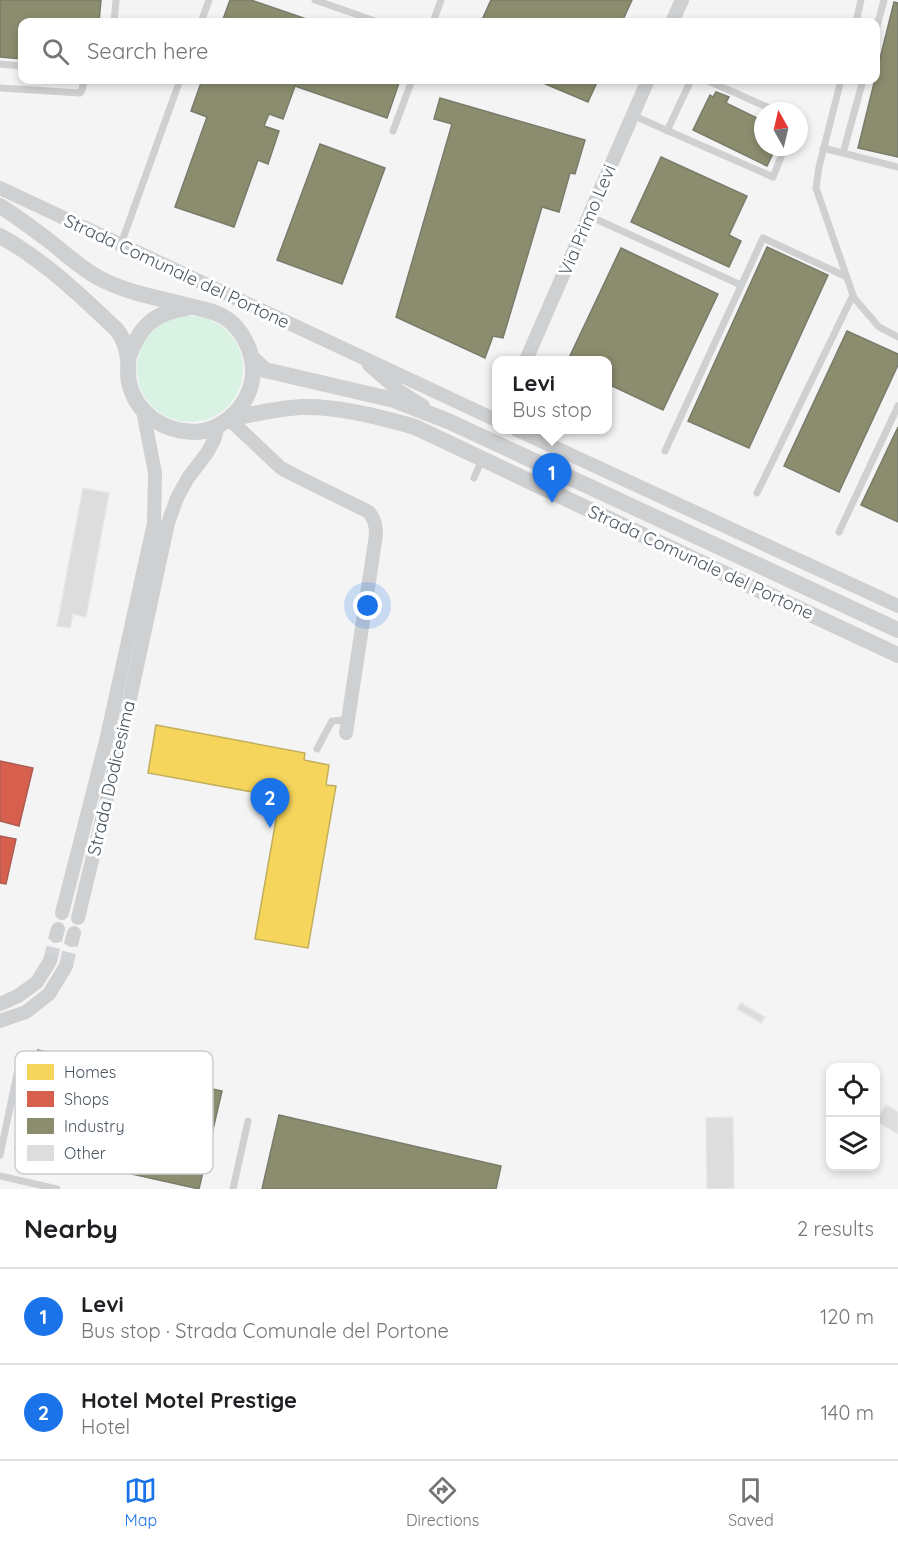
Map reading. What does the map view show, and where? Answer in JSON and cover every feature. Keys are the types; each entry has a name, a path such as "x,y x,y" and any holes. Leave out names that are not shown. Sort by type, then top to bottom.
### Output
{"street":[{"path":"674,18 682,0"},
{"name":"Via Primo Levi","path":"528,356 646,84"},
{"name":"Strada Comunale del Portone","path":"0,188 492,418"},
{"name":"Strada Comunale del Portone","path":"0,206 100,279 130,291 204,308 232,322 244,337 252,358 253,376 250,390 241,407 223,422"},
{"path":"0,236 36,259 71,287 122,336 128,359 129,382 137,403 143,411"},
{"name":"Strada Comunale del Portone","path":"128,359 134,341 145,326 160,315 176,309 193,307"},
{"name":"Strada Comunale del Portone","path":"353,352 399,391 448,422"},
{"name":"Strada Comunale del Portone","path":"252,358 265,369 274,372 394,400 448,422 493,435 898,630"},
{"name":"Strada Comunale del Portone","path":"143,411 156,422 178,431 200,432 223,422 292,408 313,407 377,417 414,427 898,655"},
{"name":"Strada Dodicesima","path":"62,913 106,741 154,523 155,474 143,411"},
{"path":"223,422 281,468 369,512 376,525 347,727"},
{"name":"Strada Dodicesima","path":"78,918 120,745 168,524 177,498 188,478 207,453 223,422"},
{"path":"528,434 898,606"},
{"path":"482,459 493,435"},
{"path":"129,633 143,637"},
{"path":"0,1005 18,996 36,982 50,961"},
{"path":"0,1021 26,1012 49,994 66,966"}],"lane":[{"path":"114,18 116,0"},
{"path":"202,18 209,0"},
{"path":"315,0 367,18"},
{"path":"434,18 441,0"},
{"path":"856,18 861,0"},
{"path":"879,18 884,0"},
{"path":"0,64 18,66"},
{"path":"0,88 80,93 84,84"},
{"path":"121,244 179,84"},
{"path":"393,131 411,84"},
{"path":"667,131 689,84"},
{"path":"715,84 756,102"},
{"path":"840,84 823,148 816,188 854,298 879,327 898,337"},
{"path":"843,153 861,84"},
{"path":"632,115 773,177 781,156"},
{"path":"823,148 898,167"},
{"path":"589,216 741,285"},
{"path":"665,451 763,238 847,276"},
{"path":"757,493 853,294"},
{"path":"839,532 898,406"},
{"path":"474,478 482,459"},
{"path":"318,748 332,721 347,727"},
{"path":"0,1155 15,1084"},
{"path":"233,1189 248,1121"},
{"path":"0,1176 57,1189"}],"green space":[{"path":"190,316 210,320 227,332 239,349 243,369 239,389 227,406 210,418 190,422 170,418 153,406 141,389 137,369 141,349 153,332 170,320"}],"building: Homes":[{"path":"156,725 305,753 304,760 329,765 326,785 336,786 308,948 255,939 280,797 148,773"}],"building: Shops":[{"path":"0,761 33,768 19,826 0,821"},
{"path":"0,836 16,839 6,884 0,883"}],"building: Industry":[{"path":"0,0 101,0 99,18 18,18 18,59 0,57"},
{"path":"230,0 251,0 303,18 223,18"},
{"path":"491,0 632,0 624,18 483,18"},
{"path":"894,2 898,3 898,157 858,148 874,84 880,84 880,59"},
{"path":"201,84 399,84 387,118 295,86 283,119 269,114 264,126 279,131 268,164 258,160 234,227 175,207 207,117 191,111"},
{"path":"545,84 596,84 588,102"},
{"path":"716,92 729,97 726,103 754,117 754,156 772,156 767,166 693,130 710,95 713,97"},
{"path":"440,98 585,140 575,174 570,173 559,212 542,207 503,338 493,336 485,358 396,317 452,124 434,119"},
{"path":"320,144 385,168 342,284 277,260"},
{"path":"661,157 747,196 729,235 741,241 729,267 631,222"},
{"path":"767,247 828,275 749,448 688,421"},
{"path":"621,248 718,294 663,410 612,386 612,356 570,356"},
{"path":"847,331 898,354 898,365 839,492 784,466"},
{"path":"898,427 898,522 861,505"},
{"path":"213,1089 222,1091 213,1129"},
{"path":"279,1115 501,1166 496,1189 262,1189"},
{"path":"132,1174 203,1174 199,1189"}],"building: Other":[{"path":"83,488 109,493 86,617 73,614 70,628 57,626"},
{"path":"741,1003 765,1017 761,1023 737,1009"},
{"path":"886,1105 898,1112 898,1134 880,1123 880,1115"},
{"path":"733,1117 734,1189 707,1189 706,1118"}],"tunnel":[{"path":"50,961 56,936"},
{"path":"66,966 72,940"}],"place":[{"name":"Levi","path":"552,503"},
{"name":"Hotel Motel Prestige","path":"270,828"}]}
